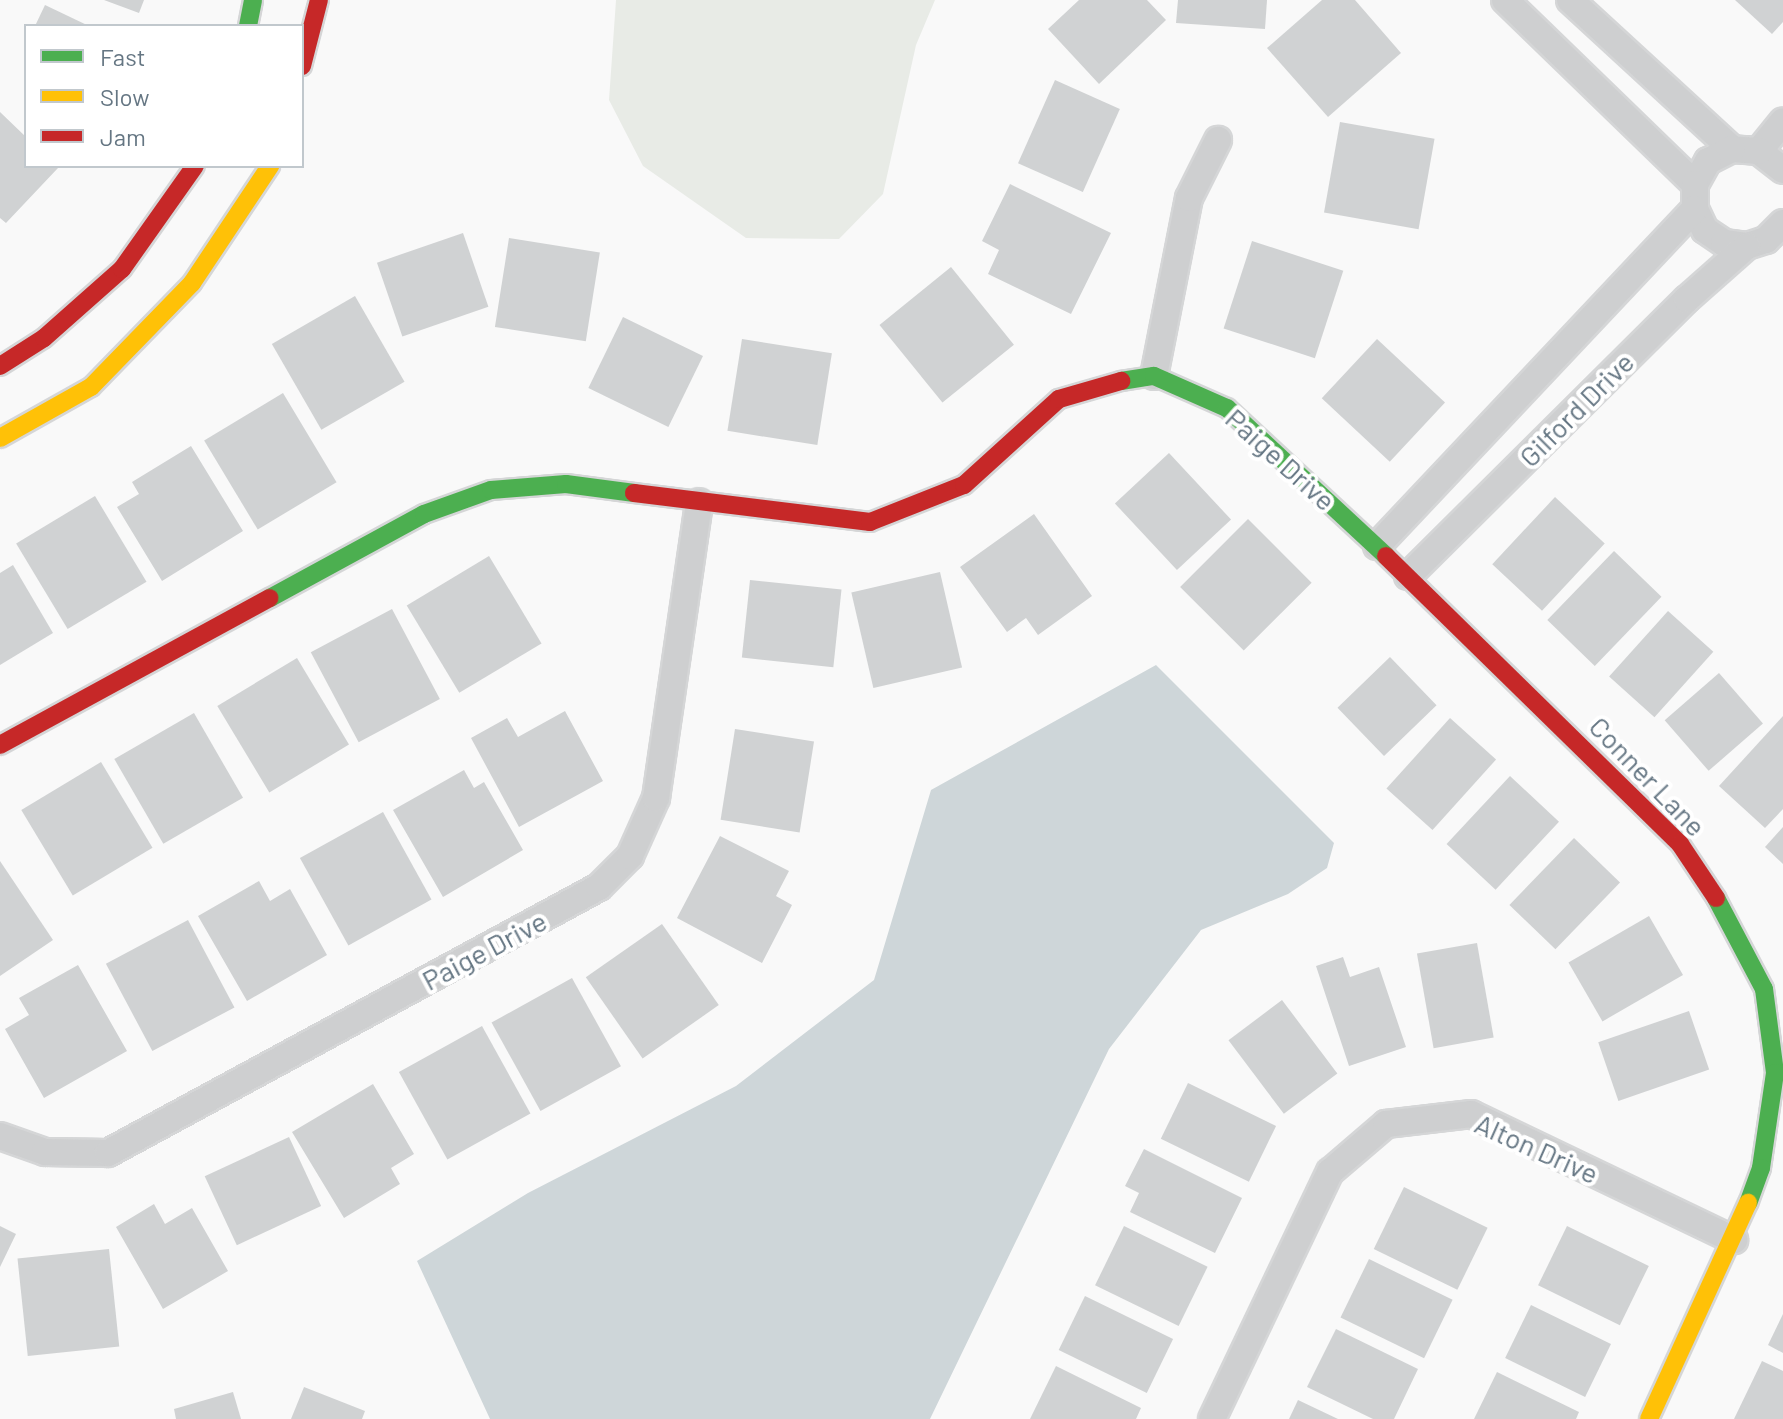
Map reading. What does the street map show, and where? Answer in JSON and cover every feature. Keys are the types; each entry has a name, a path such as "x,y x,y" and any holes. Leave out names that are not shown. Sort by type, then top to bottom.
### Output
{"street":[{"path":"248,24 253,0"},
{"path":"304,58 319,0"},
{"path":"1505,0 1695,196 1705,230 1724,243 1770,241"},
{"path":"1570,0 1732,149 1759,151 1783,170"},
{"path":"1759,151 1783,121"},
{"path":"0,745 424,514 491,490 566,484 870,522 964,485 1059,399 1108,383 1154,376 1189,198 1218,140"},
{"name":"Gilford Drive","path":"1377,546 1695,196 1708,161 1732,149"},
{"path":"0,366 44,338 122,269 194,168"},
{"path":"0,438 91,387 192,283 269,168"},
{"name":"Gilford Drive","path":"1408,576 1687,299 1770,241"},
{"name":"Paige Drive","path":"1154,376 1227,408 1408,576"},
{"name":"Paige Drive","path":"0,1136 45,1152 108,1153 599,887 630,856 656,798 699,502"},
{"name":"Conner Lane","path":"1408,576 1680,844 1733,926 1764,989 1775,1073 1761,1168 1734,1240 1649,1419"},
{"name":"Alton Drive","path":"1212,1419 1330,1172 1386,1124 1471,1114 1734,1240"}],"shaded area":[{"path":"616,0 935,0 916,45 883,194 839,239 746,238 643,166 609,100"},
{"path":"1156,665 1334,843 1327,868 1288,894 1201,930 1109,1049 930,1419 490,1419 417,1261 528,1193 736,1086 874,980 931,790"}],"building":[{"path":"104,0 144,0 139,13"},
{"path":"1079,0 1147,0 1166,20 1099,84 1048,29"},
{"path":"1178,0 1267,0 1265,29 1176,23"},
{"path":"1322,0 1355,0 1401,53 1328,117 1267,48"},
{"path":"1735,0 1783,0 1783,22 1772,34"},
{"path":"45,5 85,24 36,24"},
{"path":"1055,80 1120,109 1083,192 1018,163"},
{"path":"0,112 24,135 24,168 58,168 6,223 0,218"},
{"path":"1340,122 1435,139 1419,229 1324,213"},
{"path":"1010,184 1111,233 1071,314 988,274 999,250 982,241"},
{"path":"463,233 488,307 402,336 377,263"},
{"path":"509,238 600,252 586,341 495,327"},
{"path":"1252,241 1343,271 1315,358 1224,328"},
{"path":"951,267 1014,345 942,403 880,325"},
{"path":"355,296 405,382 321,430 272,344"},
{"path":"623,317 703,356 668,427 588,388"},
{"path":"742,339 832,353 817,445 727,431"},
{"path":"1377,339 1445,402 1390,462 1322,398"},
{"path":"283,393 337,482 258,530 204,440"},
{"path":"191,446 243,531 162,581 117,507 139,494 132,482"},
{"path":"1169,453 1231,520 1177,570 1115,503"},
{"path":"95,496 147,582 68,629 16,543"},
{"path":"1555,497 1605,543 1542,611 1492,564"},
{"path":"1034,514 1092,596 1038,635 1026,618 1007,632 960,567"},
{"path":"1248,519 1312,583 1244,651 1180,587"},
{"path":"1614,551 1661,597 1595,666 1547,620"},
{"path":"489,556 542,643 459,693 407,605"},
{"path":"13,565 53,633 0,665 0,573"},
{"path":"940,572 962,667 873,688 851,592"},
{"path":"750,580 841,590 833,667 742,658"},
{"path":"392,609 440,699 359,742 311,652"},
{"path":"1668,611 1713,652 1654,717 1609,676"},
{"path":"1390,657 1437,705 1384,756 1337,708"},
{"path":"297,658 349,745 269,792 217,706"},
{"path":"1719,673 1763,724 1709,771 1665,720"},
{"path":"565,711 603,781 519,827 471,738 507,718 518,737"},
{"path":"194,713 243,798 163,844 114,759"},
{"path":"1783,716 1783,809 1765,828 1719,786"},
{"path":"1450,718 1496,759 1433,830 1386,789"},
{"path":"735,729 814,742 800,832 721,820"},
{"path":"101,762 153,848 73,896 21,810"},
{"path":"464,770 474,788 484,782 523,850 443,897 393,810"},
{"path":"1510,776 1559,822 1496,890 1447,844"},
{"path":"383,812 431,899 348,946 300,858"},
{"path":"1783,827 1783,864 1765,847"},
{"path":"720,836 789,871 776,896 792,905 762,963 677,918"},
{"path":"1574,838 1620,882 1555,949 1509,905"},
{"path":"0,861 53,940 0,976"},
{"path":"259,881 270,901 290,889 327,955 247,1001 198,916"},
{"path":"1649,916 1683,975 1602,1021 1568,962"},
{"path":"188,920 234,1007 152,1051 106,964"},
{"path":"662,924 719,1005 643,1058 586,977"},
{"path":"1477,943 1494,1038 1434,1048 1417,954"},
{"path":"1343,957 1350,977 1379,967 1406,1047 1349,1066 1316,966"},
{"path":"78,965 127,1051 44,1098 5,1029 29,1015 19,998"},
{"path":"572,978 621,1066 541,1111 492,1023"},
{"path":"1282,1000 1337,1073 1284,1114 1228,1040"},
{"path":"1689,1011 1709,1070 1618,1101 1598,1042"},
{"path":"482,1026 530,1113 447,1160 399,1072"},
{"path":"1188,1083 1276,1126 1249,1182 1161,1139"},
{"path":"373,1084 414,1154 391,1168 400,1184 344,1218 292,1132"},
{"path":"289,1137 321,1206 237,1245 205,1176"},
{"path":"1144,1149 1242,1198 1215,1253 1130,1212 1139,1193 1125,1186"},
{"path":"1404,1187 1488,1228 1457,1290 1374,1249"},
{"path":"154,1204 165,1224 192,1208 228,1271 163,1309 116,1227"},
{"path":"0,1226 16,1234 0,1267"},
{"path":"1124,1226 1208,1267 1179,1326 1095,1285"},
{"path":"1567,1226 1649,1266 1620,1325 1538,1285"},
{"path":"109,1249 119,1346 28,1356 18,1259"},
{"path":"1369,1259 1453,1300 1424,1358 1341,1317"},
{"path":"1085,1296 1173,1339 1147,1393 1059,1350"},
{"path":"1531,1305 1611,1344 1585,1397 1505,1358"},
{"path":"1783,1314 1783,1353 1768,1345"},
{"path":"1336,1329 1418,1369 1394,1419 1373,1419 1307,1387"},
{"path":"1762,1361 1783,1371 1783,1419 1734,1419"},
{"path":"1056,1366 1141,1408 1136,1419 1030,1419"},
{"path":"1497,1372 1579,1412 1576,1419 1474,1419"},
{"path":"304,1387 365,1411 362,1419 291,1419"},
{"path":"233,1392 241,1419 176,1419 174,1409"},
{"path":"1298,1400 1338,1419 1289,1419"}],"traffic: fast":[{"path":"248,24 253,0"},
{"path":"1121,381 1154,376 1227,408 1386,556"},
{"path":"270,598 424,514 491,490 566,484 634,493"},
{"path":"1716,898 1764,989 1775,1073 1761,1168 1748,1203"}],"traffic: slow":[{"path":"0,438 91,387 192,283 269,168"},
{"path":"1649,1419 1748,1203"}],"traffic: jam":[{"path":"304,58 319,0"},
{"path":"0,366 44,338 122,269 194,168"},
{"path":"634,493 870,522 964,485 1059,399 1121,381"},
{"path":"1386,556 1680,844 1716,898"},
{"path":"0,745 270,598"}]}
